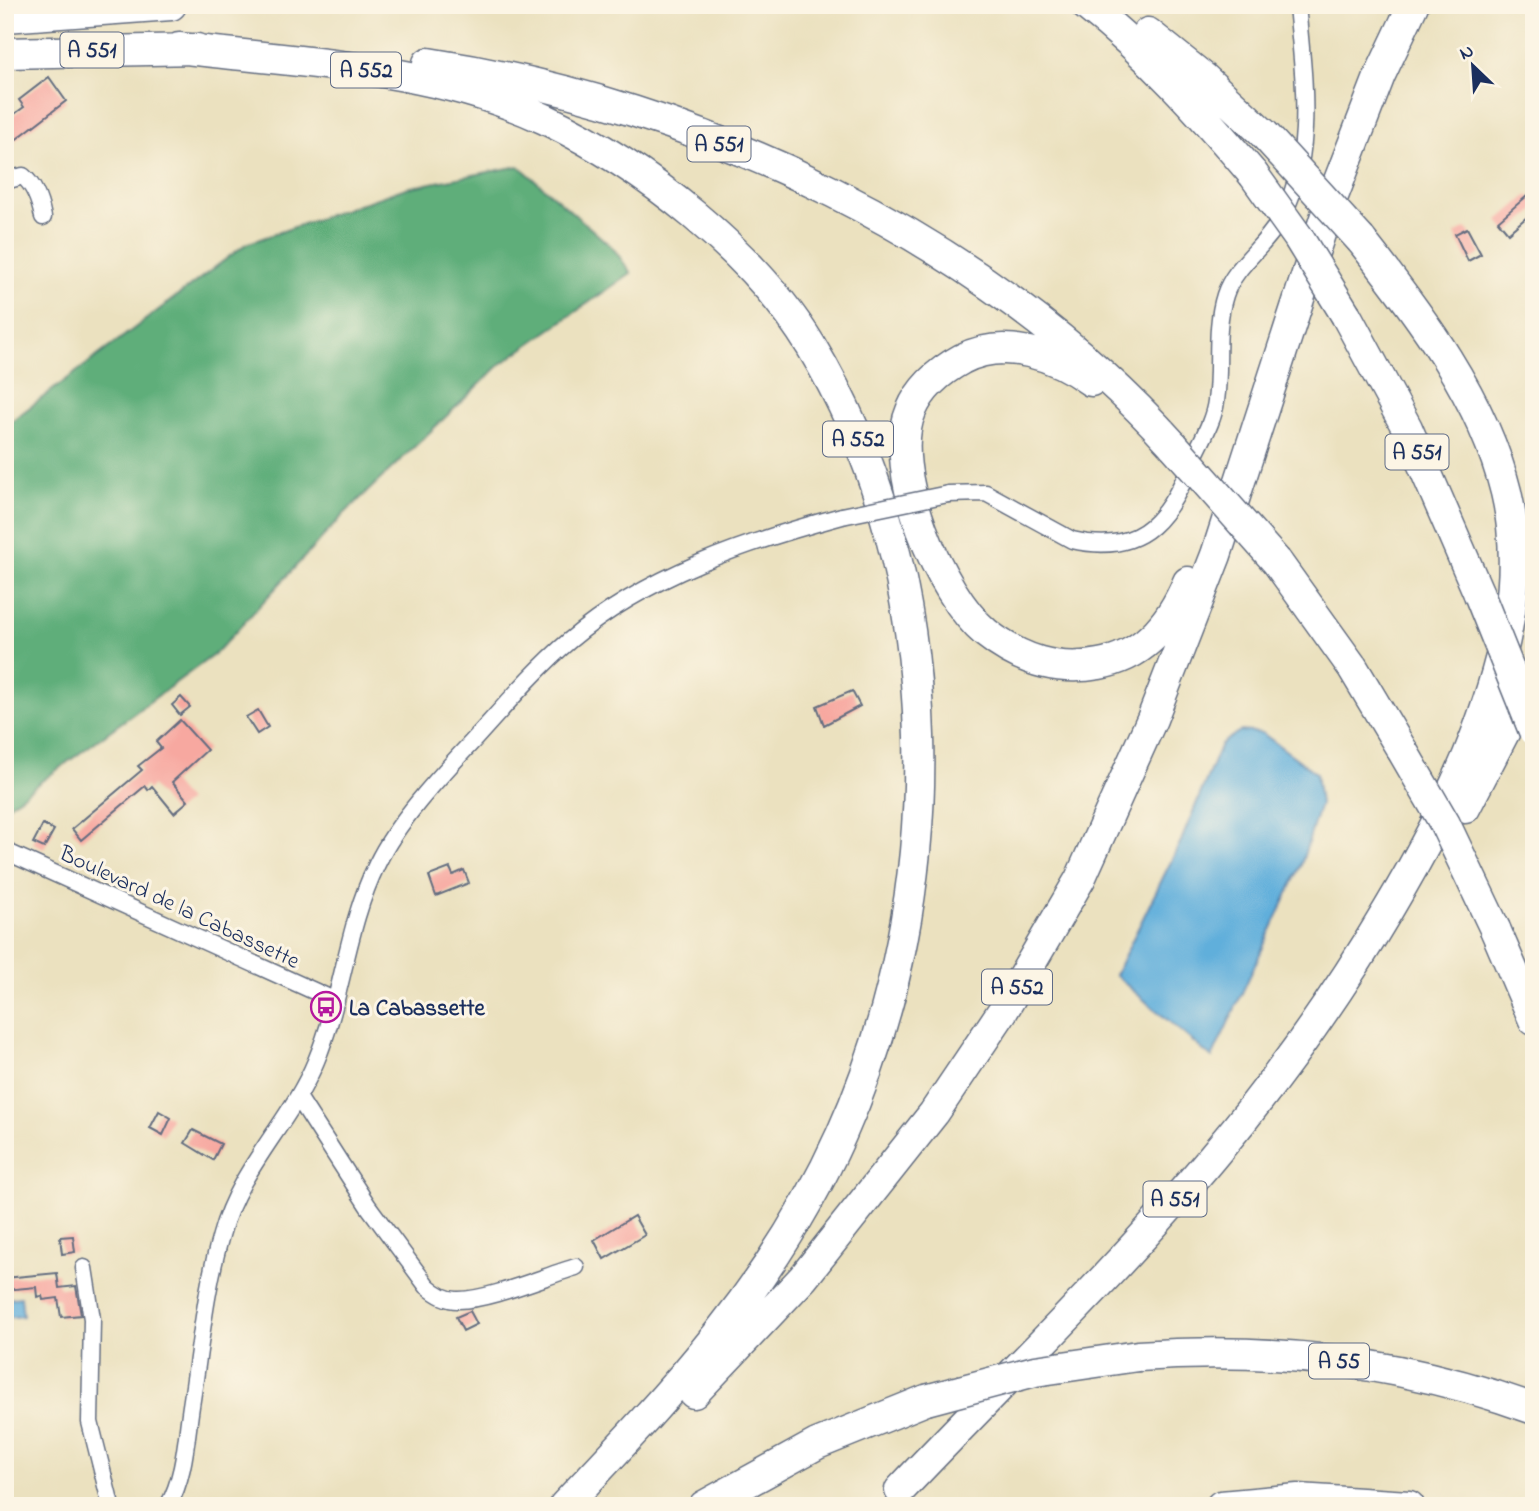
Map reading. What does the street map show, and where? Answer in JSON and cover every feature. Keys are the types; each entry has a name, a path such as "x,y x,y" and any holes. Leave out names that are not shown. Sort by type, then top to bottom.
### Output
{"highway":[{"path":"5,17 171,5"},
{"name":"A 551","path":"1086,5 1140,48 1181,90 1253,174 1298,237 1346,315 1407,428 1479,594 1534,731"},
{"name":"A 551","path":"891,1498 1151,1227 1263,1094 1360,957 1409,875 1462,772 1494,687 1505,648 1514,577 1506,494 1492,447 1462,386 1401,292 1360,240 1264,134 1204,78 1112,5"},
{"name":"A 552","path":"576,1506 706,1382 803,1278 934,1113 1004,1009 1080,879 1152,719 1216,555 1278,358 1346,159 1413,5"},
{"name":"A 551","path":"5,52 180,48 330,53 469,69 573,93 762,160 838,196 930,247 1007,296 1072,346 1170,442 1277,562 1353,668 1445,824 1495,929 1534,1020"},
{"name":"A 552","path":"180,48 394,74 442,83 498,100 547,120 618,160 672,197 733,251 782,306 809,343 851,423 896,556 907,607 915,683 918,789 912,875 896,967 876,1045 858,1096 807,1201 762,1279 723,1331 673,1390 564,1506"},
{"name":"A 551","path":"1170,442 1084,376 1040,354 1010,349 985,351 941,371 923,390 910,412 905,437 911,492 918,519 947,582 966,612 986,632 1017,654 1044,665 1063,668 1084,667 1127,656 1156,636 1184,592 1278,358"},
{"path":"891,1498 1068,1334 1199,1191 1285,1088 1420,885 1471,796 1534,675"},
{"name":"A 55","path":"704,1506 817,1444 926,1400 1035,1371 1138,1356 1247,1353 1377,1366 1438,1378 1534,1409"},
{"path":"1221,1506 1298,1499 1409,1506"}],"street":[{"path":"168,1506 182,1470 211,1272 223,1229 238,1191 264,1145 298,1097 315,1064 336,1001 357,913 389,843 451,764 530,678 569,641 606,613 651,585 751,543 842,516 948,494 986,493 1072,540 1086,544 1133,538 1163,518 1178,495 1216,405 1220,320 1226,293 1277,224 1294,188 1302,149 1304,115 1297,5"},
{"path":"5,181 15,176 23,176 29,181 43,217"},
{"name":"Boulevard de la Cabassette","path":"5,851 336,1001"},
{"path":"298,1097 368,1206 427,1286 439,1296 455,1301 474,1298 576,1267"},
{"path":"84,1268 92,1318 90,1422 111,1506"}],"green space":[{"path":"519,166 613,248 631,273 501,364 344,514 216,653 5,808 5,426 246,244 406,188"}],"water":[{"path":"1240,731 1262,733 1316,773 1320,804 1301,865 1212,1058 1115,975 1181,841 1221,744"},
{"path":"21,1297 23,1316 5,1318 5,1299"}],"building":[{"path":"49,77 66,101 5,148 5,121 24,107 19,100"},
{"path":"1528,195 1534,201 1534,211 1508,233 1498,221"},
{"path":"1467,228 1481,254 1468,261 1455,234"},
{"path":"852,691 860,706 824,725 817,706"},
{"path":"181,697 190,707 180,715 172,705"},
{"path":"258,710 268,727 257,734 246,717"},
{"path":"180,720 207,750 172,782 188,801 174,813 152,786 148,790 145,786 81,840 72,829 142,770 138,766 161,748 156,742"},
{"path":"43,824 54,830 44,848 33,843"},
{"path":"450,868 453,875 464,870 469,883 436,896 429,876"},
{"path":"159,1111 171,1118 163,1135 150,1128"},
{"path":"193,1130 221,1144 213,1160 185,1143"},
{"path":"634,1216 645,1235 604,1259 594,1240"},
{"path":"73,1236 75,1252 62,1254 60,1237"},
{"path":"57,1273 59,1288 76,1286 81,1315 61,1317 58,1298 43,1300 42,1296 37,1297 36,1287 5,1290 5,1278"},
{"path":"470,1311 477,1324 463,1331 456,1317"}],"place":[{"name":"La Cabassette","path":"326,1007"}]}
